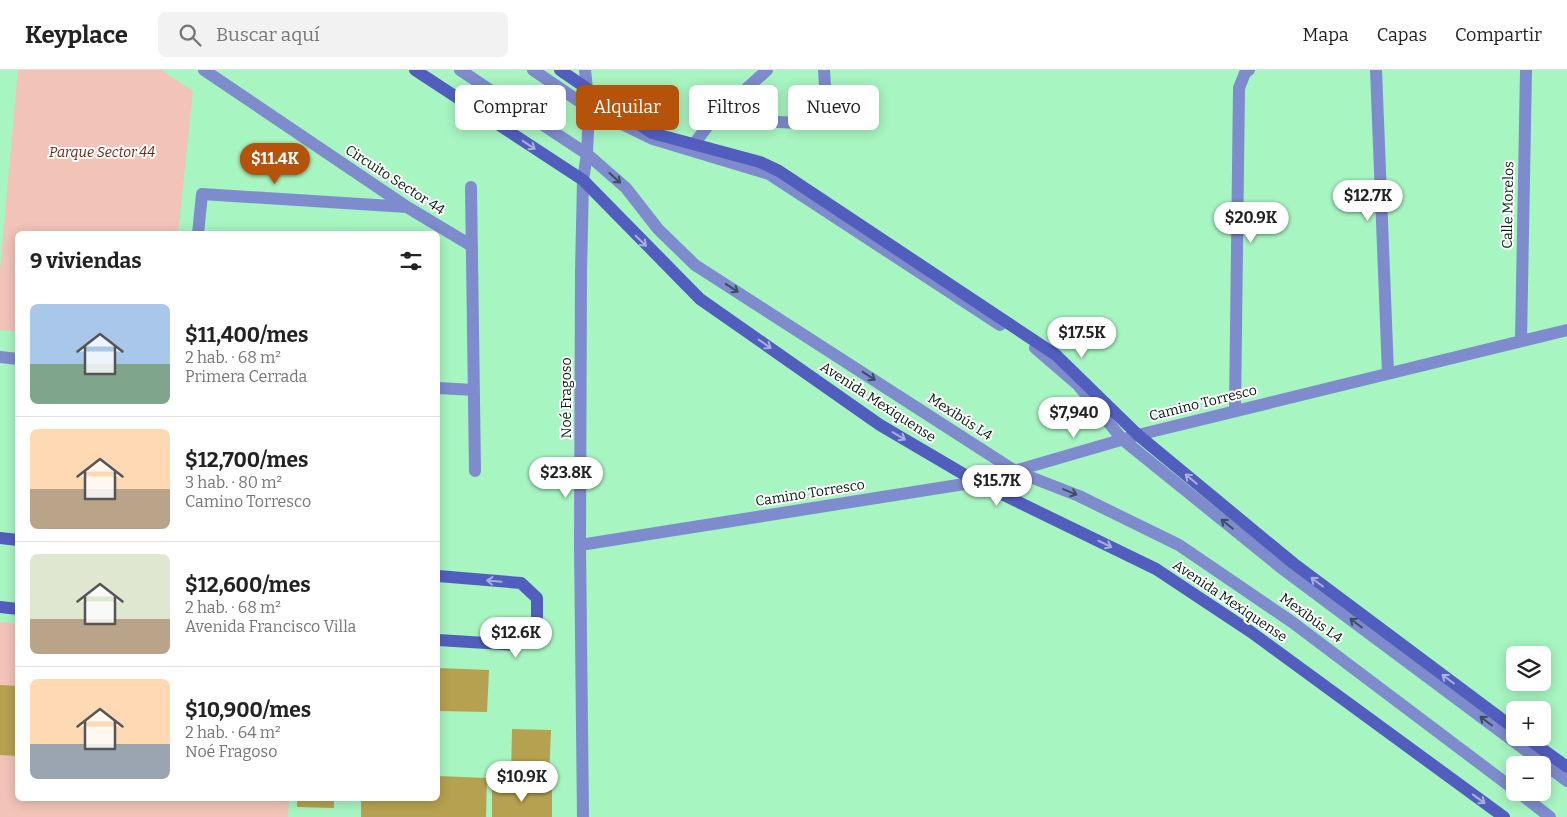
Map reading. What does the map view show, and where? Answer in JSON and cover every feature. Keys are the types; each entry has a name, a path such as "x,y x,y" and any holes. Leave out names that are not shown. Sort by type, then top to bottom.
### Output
{"main road":[{"name":"Avenida Mexiquense","path":"415,70 583,180 700,299 880,424 977,482 1156,569 1251,632 1504,817"},
{"path":"560,70 582,85"},
{"path":"648,130 652,133 760,162 779,171 1056,355 1138,435 1293,563 1506,721"},
{"path":"0,538 15,540"},
{"path":"440,576 521,583 537,598 537,628 517,645 440,640"},
{"path":"0,607 15,609"},
{"path":"1538,746 1567,767"}],"street":[{"name":"Circuito Sector 44","path":"204,70 407,207 472,246"},
{"name":"Mexibús L4","path":"460,70 588,154 626,188 658,229 695,264 1015,471 1079,496 1179,544 1292,622 1506,783"},
{"name":"Mexibús L4","path":"533,70 576,99"},
{"name":"Noé Fragoso","path":"585,70 586,85"},
{"path":"750,85 767,70"},
{"path":"778,122 799,123 816,118 826,103 824,70"},
{"path":"1236,410 1239,88 1245,73 1249,70"},
{"path":"1376,70 1388,373"},
{"name":"Calle Morelos","path":"1521,341 1526,70"},
{"name":"Noé Fragoso","path":"583,817 580,545 583,180 588,154 589,130"},
{"name":"Mexibús L4","path":"634,130 653,139 769,174 1046,355 1078,385 1122,439 1284,570 1567,781"},
{"path":"694,144 704,130"},
{"path":"471,187 475,471"},
{"path":"198,231 202,194 407,207"},
{"name":"Camino Torresco","path":"580,545 977,482 1122,439 1567,330"},
{"path":"0,358 15,359"},
{"path":"440,388 474,390"},
{"name":"Mexibús L4","path":"1529,801 1550,817"}],"green space":[{"name":"Parque Sector 44","path":"18,70 161,70 193,91 178,231 15,231 15,332 0,330 0,271"},
{"path":"0,622 15,623 15,801 289,801 288,817 0,817"}],"building":[{"path":"440,668 489,670 487,712 440,711"},
{"path":"0,685 15,686 15,756 0,755"},
{"path":"512,729 551,730 549,779 511,778"},
{"path":"440,776 487,778 486,817 361,817 361,801 440,801"},
{"path":"492,789 552,790 552,817 492,817"},
{"path":"297,801 334,801 334,808 297,807"}]}
